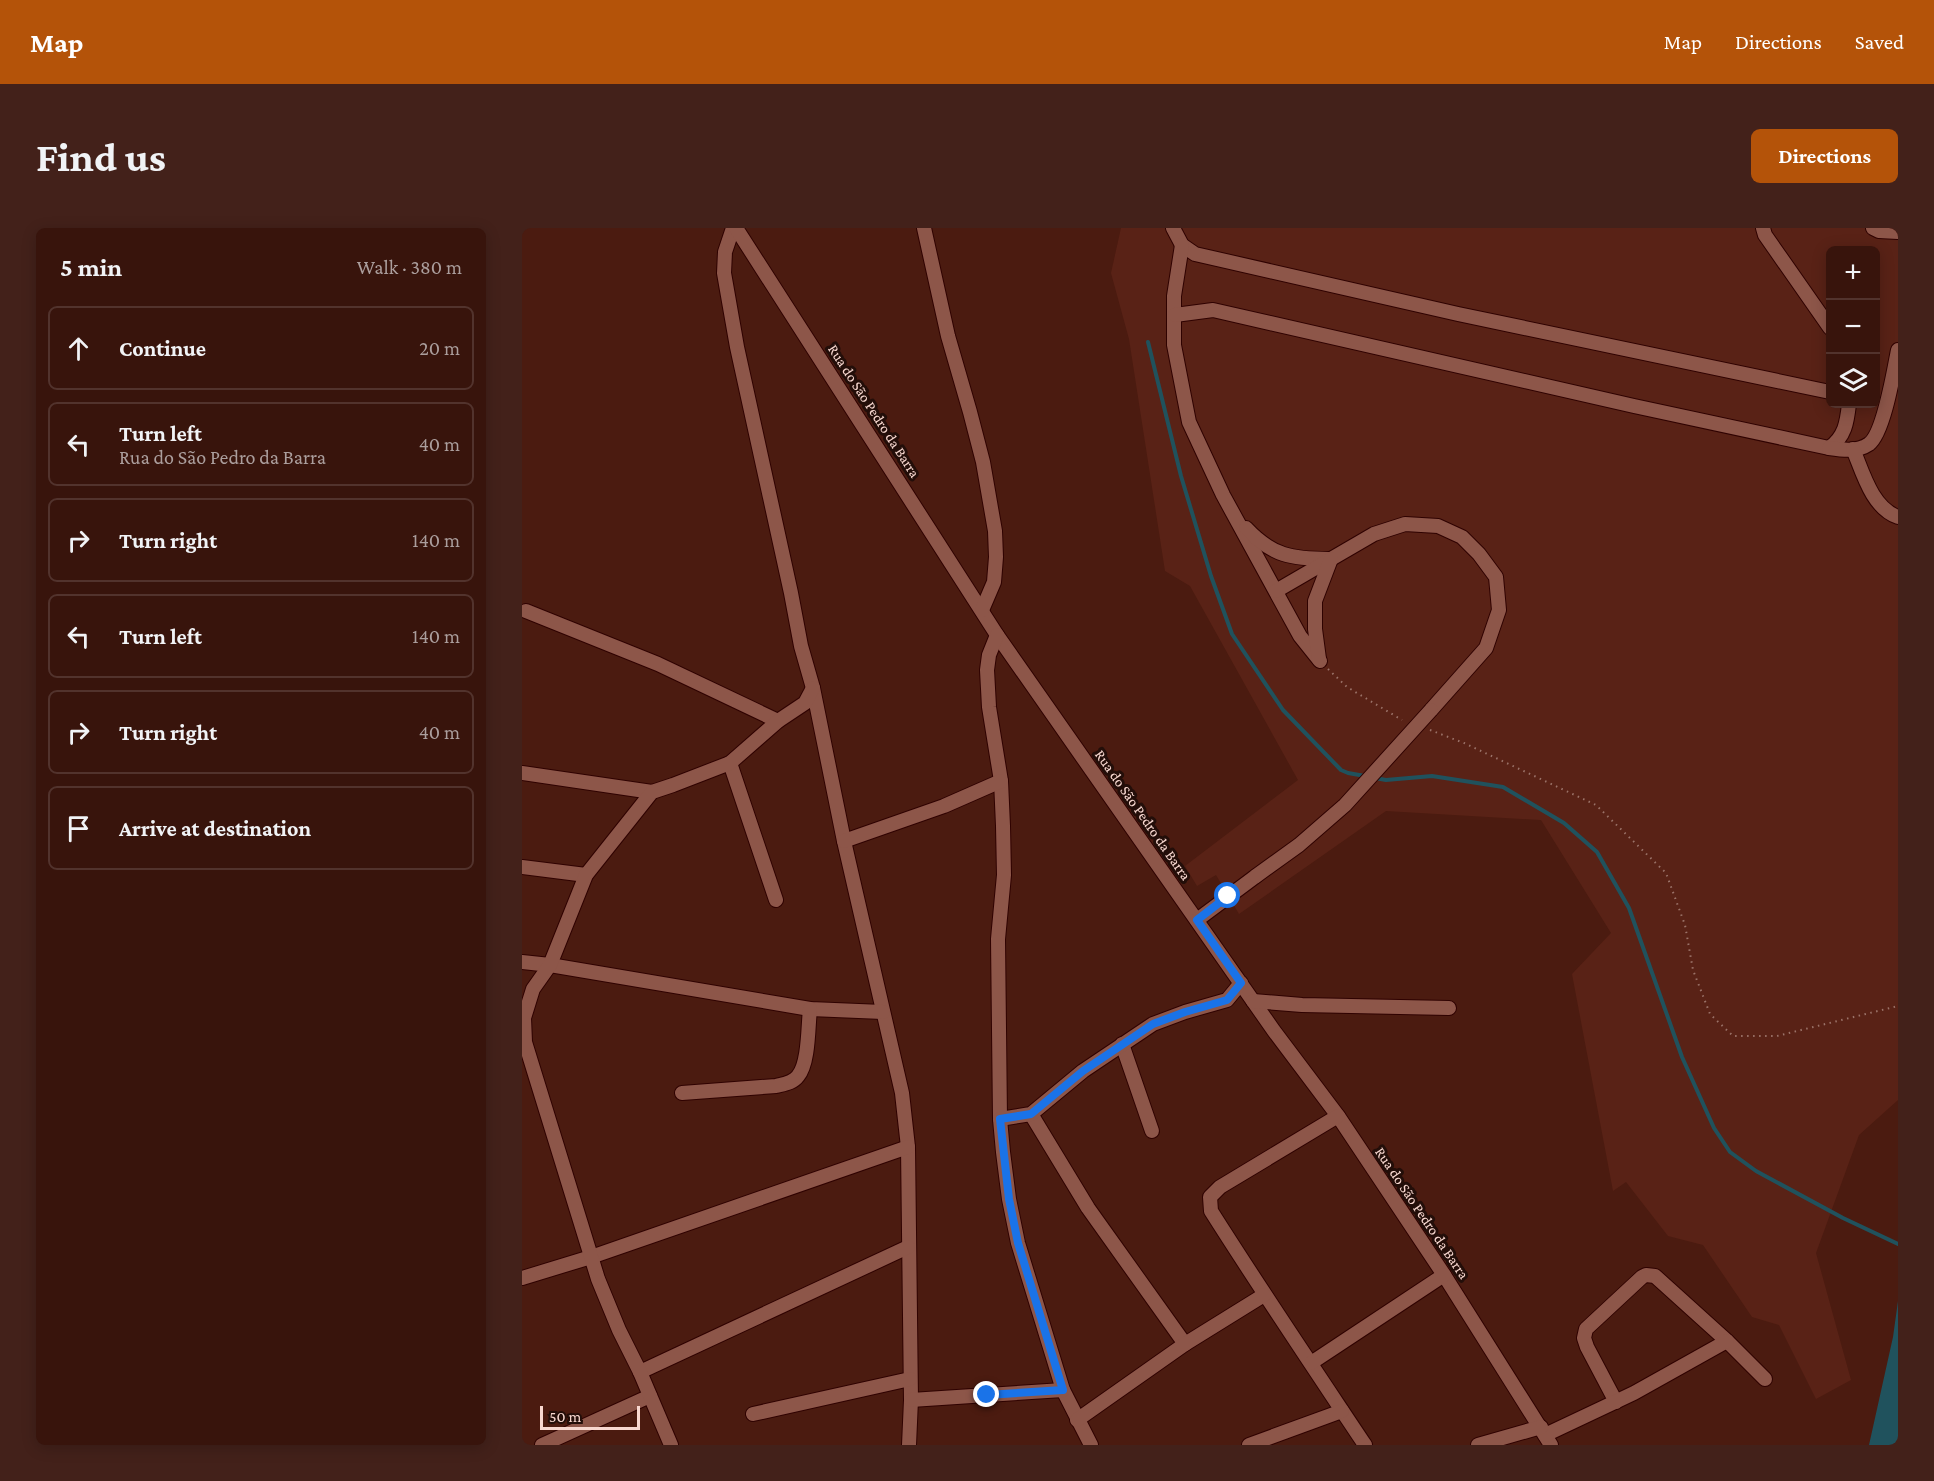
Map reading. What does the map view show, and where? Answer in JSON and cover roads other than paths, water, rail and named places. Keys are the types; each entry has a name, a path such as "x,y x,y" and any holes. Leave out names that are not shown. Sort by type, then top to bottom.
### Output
{"street":[{"name":"Rua do São Pedro da Barra","path":"735,228 997,635 1253,1000 1338,1116 1444,1275 1546,1436"},
{"path":"735,228 725,252 724,273 737,347 801,646 813,688 844,841 897,1064 907,1127 911,1400 909,1445"},
{"path":"924,228 948,336 983,462 995,531 994,582 982,610"},
{"path":"1173,228 1182,245 1195,254 1435,309 1826,391"},
{"path":"1763,228 1765,235 1826,322"},
{"path":"1873,228 1879,231 1898,232"},
{"path":"1182,245 1174,296 1174,345 1189,422 1223,495 1300,636 1320,661 1315,629 1315,601 1331,559"},
{"path":"1175,315 1213,310 1634,406 1846,451 1871,443 1880,430 1898,350"},
{"path":"1828,448 1838,442 1847,423 1849,408"},
{"path":"1854,449 1866,484 1886,513 1898,517"},
{"path":"1237,519 1254,537 1271,549 1299,559 1331,559"},
{"path":"1197,920 1299,845 1345,805 1486,648 1500,610 1496,577 1479,554 1462,537 1438,526 1405,524 1374,534 1276,591"},
{"path":"526,611 658,664 778,721"},
{"path":"997,635 989,655 987,670 989,707 1001,781 1004,826 1004,875 999,939 1000,1119 1009,1199 1018,1243 1063,1390 1091,1445"},
{"path":"522,773 652,792 730,763 778,721 805,703 813,688"},
{"path":"730,763 776,900"},
{"path":"844,841 944,806 1001,781"},
{"path":"652,792 586,875 550,965 528,990 524,1018 525,1041 598,1279 671,1445"},
{"path":"522,867 586,875"},
{"path":"522,962 810,1009 883,1012"},
{"path":"1000,1119 1031,1114 1083,1071 1153,1024 1227,1000 1241,983"},
{"path":"1253,1000 1302,1005 1449,1008"},
{"path":"682,1093 776,1086 797,1078 805,1060 810,1009"},
{"path":"1122,1044 1152,1131"},
{"path":"1031,1114 1088,1208 1185,1344"},
{"path":"1338,1116 1220,1187 1210,1197 1211,1211 1264,1295 1365,1445"},
{"path":"522,1278 591,1257 908,1147"},
{"path":"639,1371 908,1247"},
{"path":"1311,1363 1444,1275"},
{"path":"1616,1402 1587,1347 1584,1338 1586,1329 1646,1275 1655,1276 1765,1379"},
{"path":"1077,1420 1185,1344 1264,1295"},
{"path":"1478,1445 1546,1436 1616,1402 1727,1341"},
{"path":"753,1414 910,1380"},
{"path":"911,1400 1063,1390"},
{"path":"542,1445 650,1396"},
{"path":"1250,1445 1342,1411"}],"water":[{"path":"1898,1301 1898,1445 1869,1445 1893,1337"}],"waterway":[{"path":"1148,342 1181,476 1211,576 1232,634 1283,710 1341,770 1365,776"},
{"path":"1375,778 1386,780 1432,776 1503,787 1564,823 1597,852 1629,908 1682,1057 1714,1128 1730,1152 1756,1171 1843,1218 1898,1244"}]}
